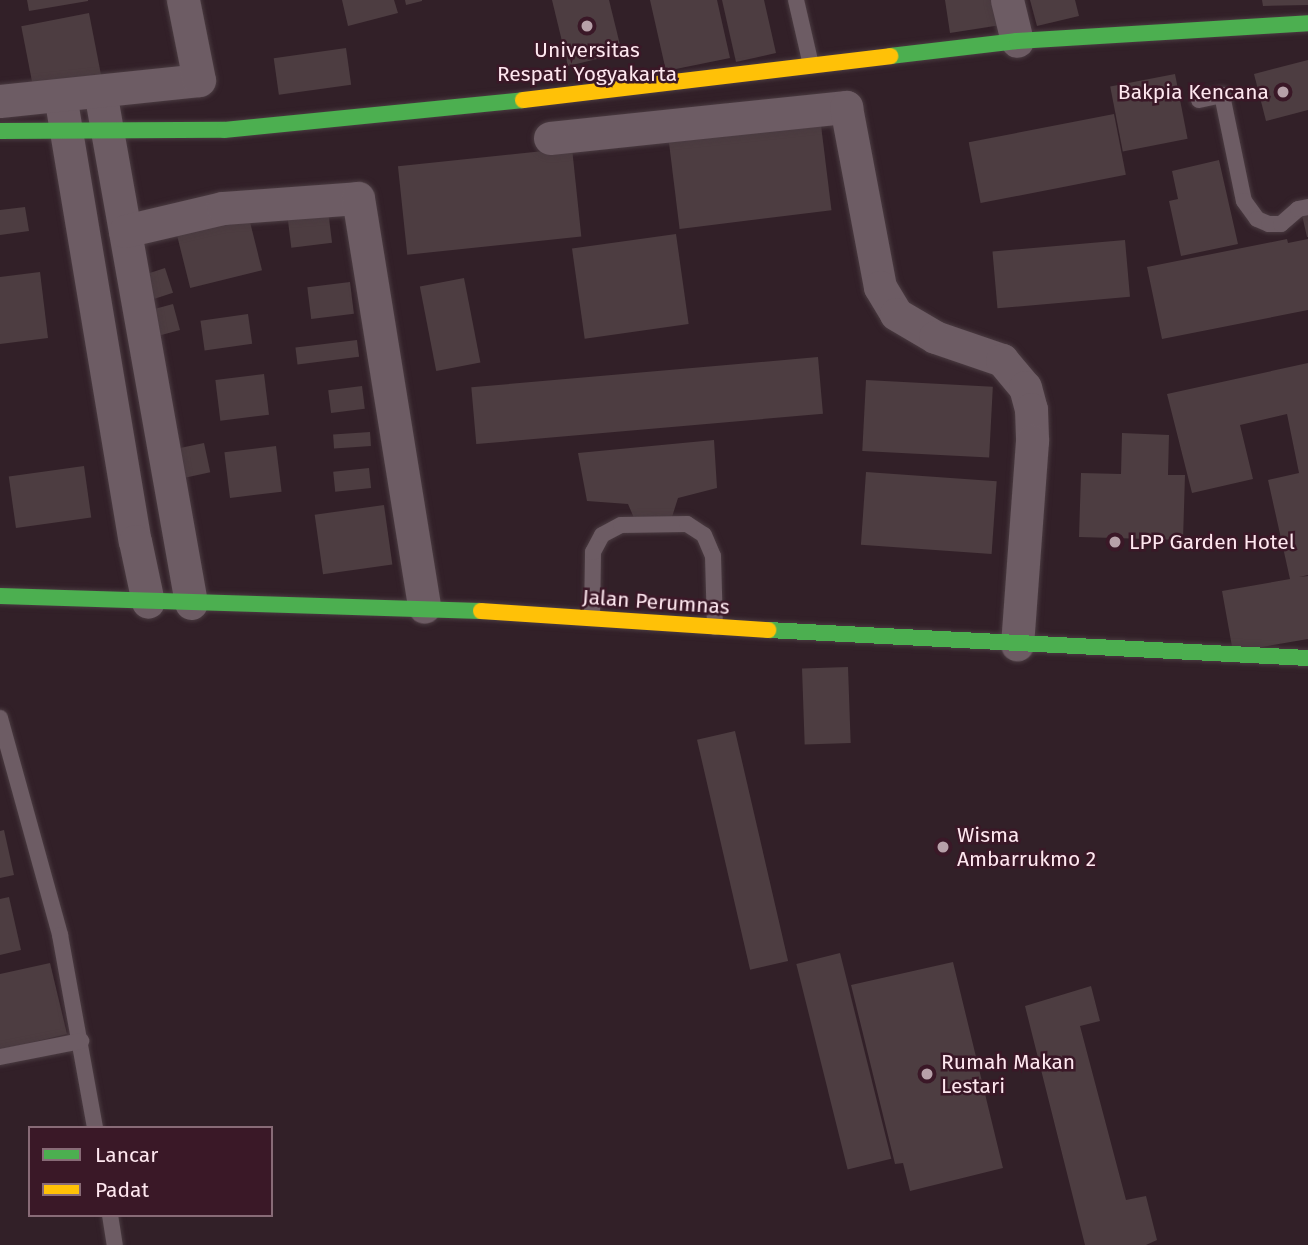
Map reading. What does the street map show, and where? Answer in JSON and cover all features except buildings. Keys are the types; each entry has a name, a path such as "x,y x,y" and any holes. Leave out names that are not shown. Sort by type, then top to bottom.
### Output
{"street":[{"path":"0,101 199,80 183,0"},
{"path":"1007,0 1017,41"},
{"path":"0,131 224,130 409,114 1017,41 1308,23"},
{"path":"100,90 191,603"},
{"path":"60,95 63,131 148,602"},
{"path":"550,138 846,107 880,287 896,314 935,337 1002,360 1025,387 1031,409 1031,441 1017,644"},
{"path":"125,231 223,208 358,198 424,607"},
{"name":"Jalan Perumnas","path":"0,596 148,602 424,607 1017,644 1308,658"}],"lane":[{"path":"796,0 811,65"},
{"path":"1199,100 1222,95 1249,212 1269,224 1281,223 1298,209 1308,207"},
{"path":"593,618 593,552 602,535 621,525 687,524 704,536 713,556 715,626"},
{"path":"0,718 60,935 95,1126"},
{"path":"0,1057 81,1041"},
{"path":"110,1217 116,1245"}],"traffic: fast":[{"path":"890,56 1017,41 1308,23"},
{"path":"0,131 224,130 523,100"},
{"path":"0,596 481,611"},
{"path":"768,630 1308,658"}],"traffic: slow":[{"path":"523,100 890,56"},
{"path":"481,611 768,630"}],"place":[{"name":"Universitas Respati Yogyakarta","path":"587,26"},
{"name":"Bakpia Kencana","path":"1283,92"},
{"name":"LPP Garden Hotel","path":"1115,542"},
{"name":"Wisma Ambarrukmo 2","path":"943,847"},
{"name":"Rumah Makan Lestari","path":"927,1074"}]}
